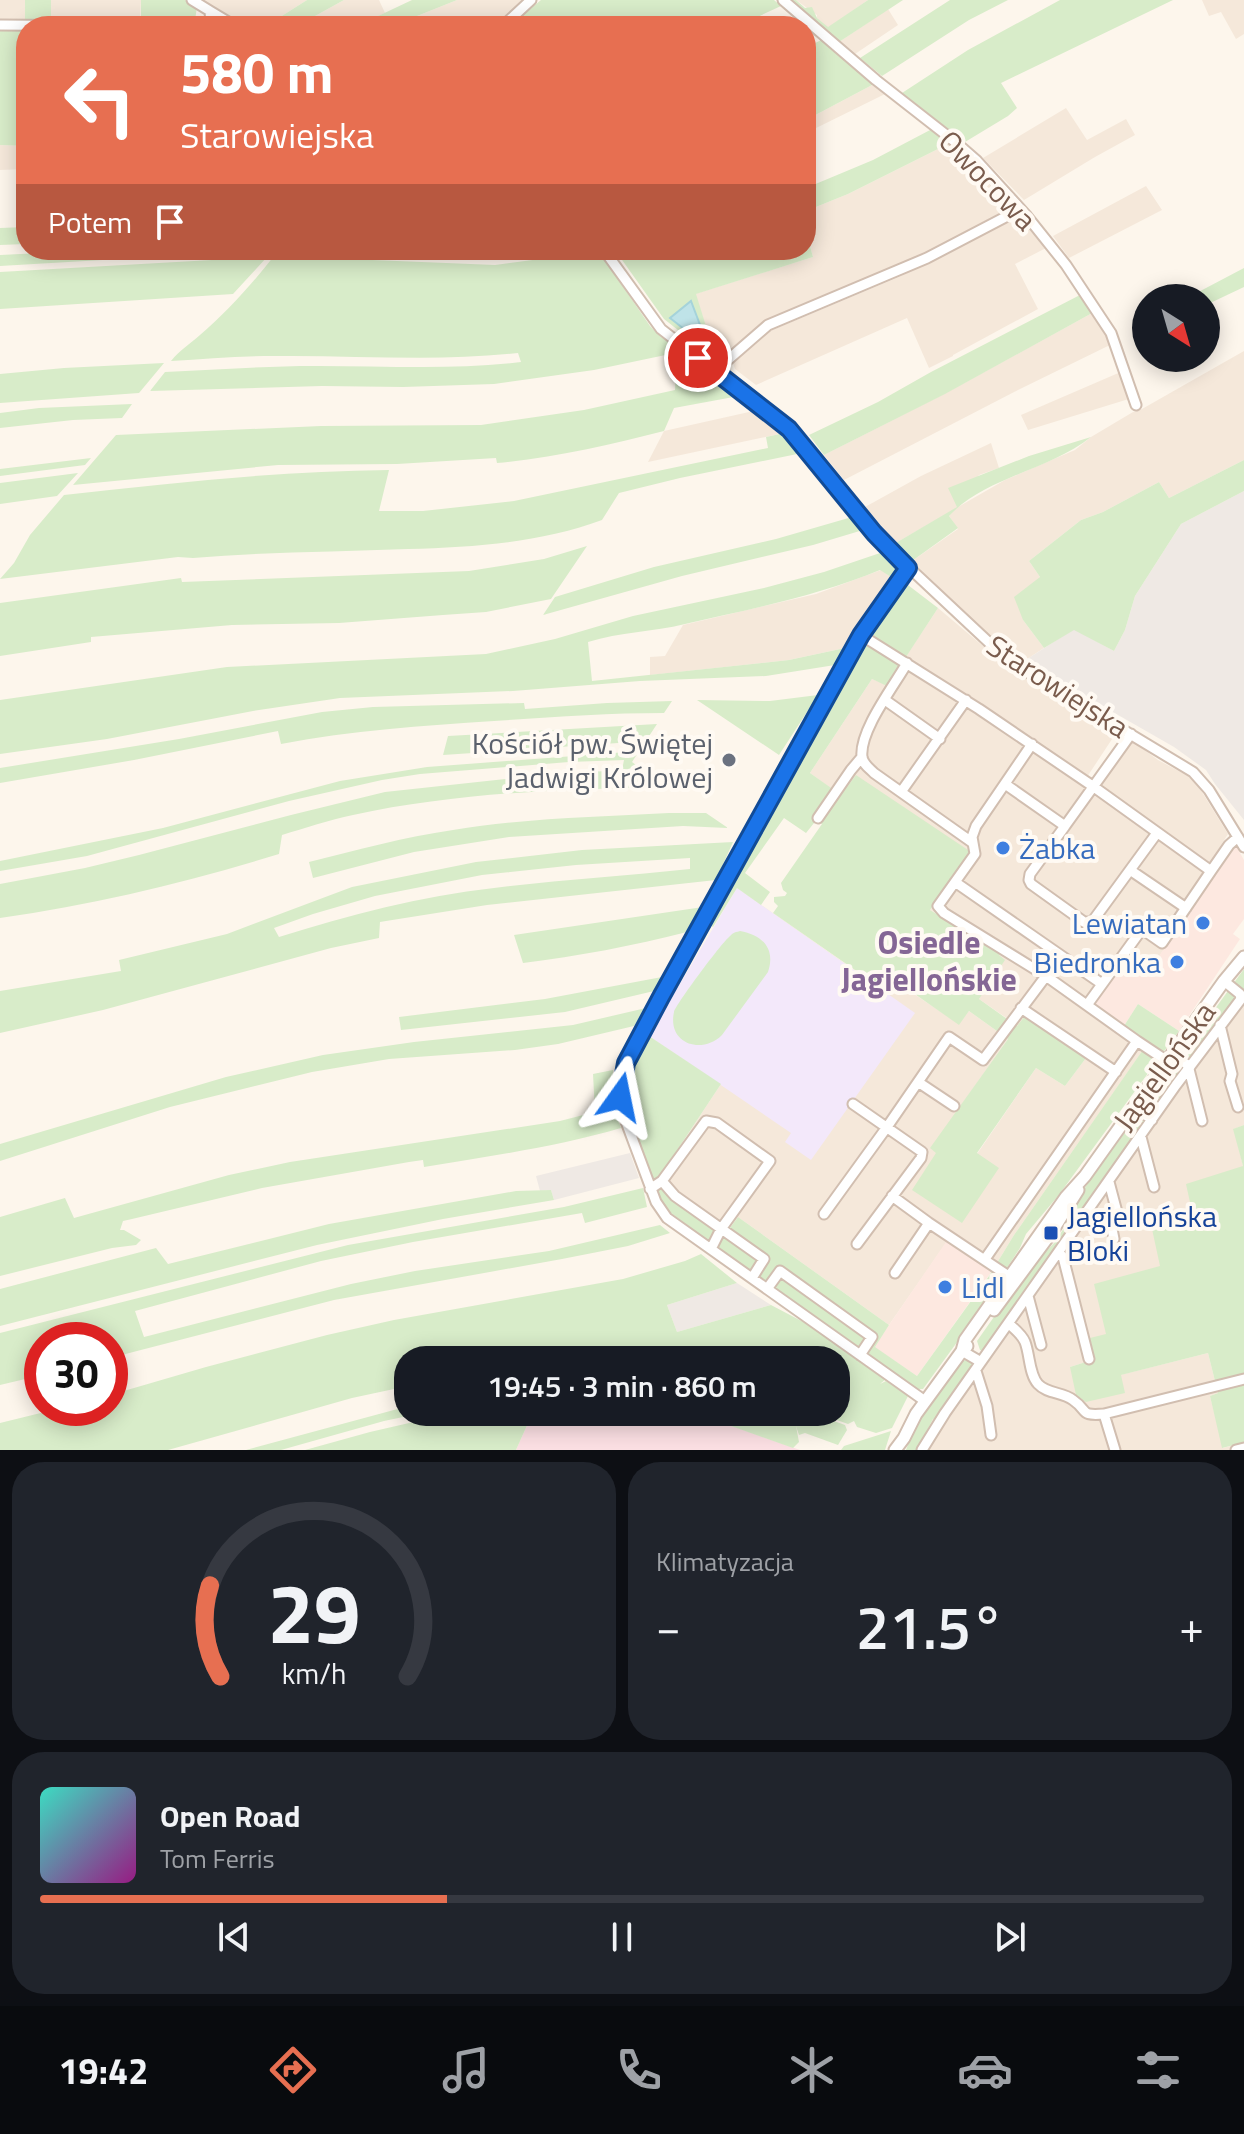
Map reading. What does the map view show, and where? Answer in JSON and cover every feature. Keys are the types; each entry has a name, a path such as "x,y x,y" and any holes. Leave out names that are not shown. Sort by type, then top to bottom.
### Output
{"street":[{"path":"192,0 218,16"},
{"path":"514,16 531,0"},
{"name":"Owocowa","path":"783,0 802,16"},
{"path":"210,11 210,16"},
{"name":"Owocowa","path":"816,28 977,161 1066,265 1111,333 1136,405"},
{"path":"715,371 768,325 927,258 1019,210"},
{"name":"Starowiejska","path":"611,260 661,329 789,429 874,533 908,568 1007,659 1185,766 1209,790 1241,842"},
{"path":"908,568 861,635 626,1063 620,1087 622,1111 650,1189 667,1218 925,1401"},
{"path":"861,635 1032,744 1211,871"},
{"path":"907,663 868,727 862,757 874,773 973,843"},
{"path":"885,700 940,739"},
{"path":"901,792 966,700"},
{"path":"1131,734 1030,874 1029,880 1084,922 1092,922 1157,833"},
{"path":"1032,744 976,826 972,837 975,854 938,906 1046,976 1137,1041 1190,1068"},
{"path":"818,818 862,757"},
{"path":"1005,784 1065,826"},
{"path":"1087,1005 1142,929 1162,943 1229,845 1241,842"},
{"path":"1130,870 1186,908"},
{"path":"955,882 1102,984"},
{"name":"Jagiellońska","path":"895,1450 903,1444 925,1401 977,1335 1012,1278 1072,1202 1085,1176 1244,957"},
{"path":"824,1214 949,1037 983,1060 1046,976"},
{"path":"922,1450 1152,1120 1241,999 1240,994 1224,981"},
{"path":"1021,1008 1116,1072"},
{"path":"1220,1025 1238,1107"},
{"path":"985,1259 1137,1041"},
{"path":"1190,1068 1202,1121"},
{"path":"918,1082 954,1106"},
{"path":"853,1104 922,1152 921,1158 857,1244"},
{"path":"1135,1107 1152,1120"},
{"path":"650,1189 662,1181 706,1121 717,1123 770,1161 721,1229 711,1249"},
{"path":"1141,1137 1154,1187"},
{"path":"662,1181 675,1196 764,1259 752,1278"},
{"path":"1109,1182 1118,1216 1112,1229 1114,1239"},
{"path":"892,1196 1012,1278"},
{"path":"895,1273 929,1223"},
{"path":"1059,1253 1063,1257 1089,1359"},
{"path":"767,1289 780,1271 872,1337 860,1355"},
{"path":"1028,1296 1041,1345"},
{"path":"814,1322 827,1305"},
{"path":"1009,1324 1025,1342 1037,1384 1066,1395 1076,1401 1083,1413 1090,1415 1244,1379"},
{"path":"962,1351 978,1366 991,1435"},
{"path":"1104,1414 1115,1450"},
{"path":"1236,1450 1244,1448"}],"shaded area":[{"path":"0,0 25,0 25,16 16,16 16,20 0,19"},
{"path":"51,0 141,0 140,16 51,16"},
{"path":"202,0 307,0 282,16 228,16"},
{"path":"344,0 379,0 385,13 379,16 315,16"},
{"path":"457,0 523,0 506,16 417,16"},
{"path":"796,0 868,0 828,28 817,15"},
{"path":"1202,0 1244,0 1244,34 1236,39 1221,12 1209,16"},
{"path":"888,9 898,25 855,54 839,42"},
{"path":"874,84 885,94 816,128 816,115"},
{"path":"1066,108 1087,140 1126,119 1135,135 1024,200 983,158"},
{"path":"950,143 988,179 986,181 1009,208 927,252 763,322 725,356 719,356 695,294 803,260 816,260 816,207"},
{"path":"0,145 16,146 16,169 0,170"},
{"path":"1146,186 1162,210 1069,258 1053,236"},
{"path":"1020,216 1046,248 1015,264 1038,309 953,356 929,368 907,318 756,385 735,369 733,363 770,331 899,277"},
{"path":"1094,312 1112,344 844,480 824,455 944,394"},
{"path":"1244,351 1244,460 1169,498 1159,482 1103,512 1081,520 1029,561 1040,577 1023,620 1044,648 1024,661 995,641 912,561 958,529 949,516 955,509 894,544 865,507 991,443 999,468 979,475 958,507 1005,480 1075,450 1133,412 1207,372 1220,372 1220,365"},
{"path":"1123,371 1132,398 1028,430 1021,415"},
{"path":"758,410 784,433 648,462 664,431"},
{"path":"1244,491 1244,820 1206,770 1174,747 1024,661 1074,629 1114,651 1125,630 1135,596 1181,524"},
{"path":"881,570 891,577 845,648 789,660 650,675 650,657 665,656 683,625 816,594"},
{"path":"938,608 990,652 1116,733 1087,777 1102,789 1102,783 1134,742 1197,784 1228,834 1211,861 1220,868 1154,964 1093,1005 1148,1043 992,1271 946,1243 889,1325 738,1217 728,1230 677,1195 660,1176 721,1084 737,888 877,986 887,983 908,990 959,1024 969,1011 1008,1039 931,1148 936,1152 977,1154 1036,1068 1065,1086 1086,1058 1024,1017 1018,1026 979,999 1000,952 930,910 946,888 856,776 841,796 810,773 872,679 887,685"},
{"path":"1236,846 1244,860 1244,919 1233,934 1240,939 1179,1031 1138,1004 1124,1026 1093,1004 1133,949 1154,963"},
{"path":"737,888 915,1013 811,1160 785,1142 791,1133 649,1036"},
{"path":"1244,988 1244,1125 1234,1129 1243,1166 1193,1216 1161,1266 1106,1334 1095,1359 1070,1367 1120,1375 1208,1353 1218,1393 1210,1396 1223,1448 1238,1444 1239,1450 917,1450 933,1419 1001,1331 1001,1324 1023,1292"},
{"path":"630,1153 639,1178 554,1200 551,1190 540,1191 536,1176"},
{"path":"946,1242 992,1271 917,1376 874,1347"},
{"path":"737,1283 771,1305 677,1332 667,1305"},
{"path":"527,1426 732,1426 800,1450 516,1450"}],"green space":[{"path":"25,0 51,0 51,16 25,16"},
{"path":"141,0 185,0 197,7 196,16 141,16"},
{"path":"307,0 344,0 315,16 282,16"},
{"path":"412,0 457,0 417,16 378,16"},
{"path":"541,0 774,0 781,6 760,16 522,16"},
{"path":"788,0 796,0 805,8 812,7 817,18 828,27 868,0 903,0 839,42 816,23 816,16 807,16"},
{"path":"950,0 1008,0 969,20 882,76 860,58"},
{"path":"1060,0 1173,0 1001,83 1017,108 965,142 902,93 968,50"},
{"path":"0,27 16,28 16,146 0,145"},
{"path":"821,40 874,84 816,115 816,43"},
{"path":"932,129 950,143 816,207 816,184 873,160"},
{"path":"16,227 16,244 0,245 0,228"},
{"path":"16,254 16,260 102,260 0,266 0,255"},
{"path":"264,260 233,294 0,309 0,272"},
{"path":"271,260 495,265 532,260 605,260 650,326 739,396 674,408 664,431 518,461 497,463 496,458 397,464 278,465 73,485 116,435 321,426 481,425 584,410 675,390 677,353 594,370 494,384 150,391 165,372 300,366 466,366 521,362 518,353 427,358 261,356 171,361 229,307"},
{"path":"622,260 804,260 696,294 710,339 719,356 711,356 664,319"},
{"path":"1244,268 1244,287 1220,298 1220,284 1214,284"},
{"path":"1080,295 1094,312 945,394 824,455 809,435 878,402"},
{"path":"164,363 139,393 0,403 0,374"},
{"path":"132,404 122,418 0,428 0,413"},
{"path":"784,433 802,453 619,493 602,520 531,539 458,547 178,557 0,579 14,563 30,535 64,495 267,475 389,470 379,511 423,511 514,501 768,448 766,437"},
{"path":"1091,437 1057,458 999,483 964,503 949,516 958,528 912,561 894,544 957,507 948,488 1029,456"},
{"path":"91,458 85,465 0,476 0,469"},
{"path":"1244,460 1244,491 1181,524 1135,596 1125,630 1114,651 1074,630 1044,648 1023,620 1014,597 1040,577 1029,561 1081,520 1103,512 1159,482 1169,498"},
{"path":"78,473 57,496 0,504 0,483"},
{"path":"852,517 863,530 543,615 555,597 654,567 776,539"},
{"path":"587,546 551,599 486,612 339,623 232,625 91,637 91,642 0,656 0,603 181,578 182,582 469,571 544,559"},
{"path":"883,552 899,570 891,577 880,570 808,595 673,627 588,642 592,681 789,660 845,648 835,665 766,676 340,698 107,739 0,754 0,700 227,667 486,654 555,639 633,616 764,588"},
{"path":"904,582 938,608 887,686 872,679 810,773 841,795 856,775 971,852 930,910 1000,952 999,955 1005,960 979,999 1017,1026 1025,1016 1086,1058 1065,1086 1036,1068 977,1153 999,1168 962,1223 912,1190 936,1153 930,1148 1008,1039 969,1011 959,1025 909,990 904,995 887,983 878,986 773,913 778,906 774,897 787,893 781,883 822,824 819,821 806,833 784,818 745,873 770,892 761,905 737,888 713,927 710,925 712,914 856,650"},
{"path":"818,695 779,755 697,700 770,701"},
{"path":"672,701 664,713 414,727 281,744 278,731 0,783 0,768 322,712 373,707 524,703 525,709"},
{"path":"657,724 632,762 665,787 469,797 353,815 282,835 279,854 244,865 106,899 0,918 0,884 85,868 385,792 541,775 622,770 624,760 420,774 382,780 289,801 87,856 0,871 0,861 163,828 340,781 427,767 627,752 633,742 443,755 448,736"},
{"path":"706,813 728,828 683,826 509,837 414,852 313,878 309,862 399,840 480,826 561,818"},
{"path":"733,842 716,880 487,905 380,922 379,938 331,948 103,1010 0,1033 0,991 121,971 119,960 227,934 352,887 476,862 582,850","holes":["690,858 690,869 518,885 439,896 359,914 279,937 274,928 375,896 482,875"]},
{"path":"703,907 687,932 585,954 523,963 514,935"},
{"path":"740,931 761,939 765,944 770,956 768,972 722,1035 705,1044 688,1043 676,1032 674,1012 717,951 732,934"},
{"path":"1244,969 1244,988 1087,1205 1031,1289 1023,1292 984,1351 980,1350 977,1341 1022,1277 1054,1243 1088,1183"},
{"path":"662,977 654,991 565,1012 401,1030 399,1017 545,999"},
{"path":"1138,1004 1179,1031 1058,1196 1026,1234 971,1323 923,1389 918,1389 891,1371 667,1210 657,1196 628,1112 626,1084 637,1054 649,1036 721,1084 660,1176 677,1195 729,1229 738,1217 889,1325 875,1347 917,1376 1147,1044 1124,1026"},
{"path":"646,1008 634,1026 558,1044 389,1059 312,1072 170,1107 0,1161 0,1144 226,1077 323,1055 573,1025"},
{"path":"613,1070 612,1102 621,1128 498,1155 424,1167 423,1160 262,1188 123,1221 120,1230 141,1240 136,1245 112,1248 0,1276 0,1217 65,1198 74,1218 229,1175 290,1162 560,1121 595,1112 593,1074"},
{"path":"1244,1125 1244,1450 1239,1450 1238,1444 1222,1448 1210,1396 1218,1393 1208,1353 1121,1375 1125,1393 1086,1402 1076,1395 1070,1367 1095,1359 1090,1338 1106,1334 1094,1284 1160,1266 1152,1229 1193,1216 1186,1184 1243,1166 1233,1129"},
{"path":"643,1188 647,1207 585,1223 582,1213 413,1242 321,1261 135,1311 144,1337 351,1284 415,1271 549,1251 660,1225 670,1233 628,1246 334,1300 128,1353 128,1322 44,1322 348,1245 564,1207"},
{"path":"551,1190 554,1200 317,1245 0,1326 0,1289 156,1248 168,1264 329,1224 516,1191"},
{"path":"701,1254 737,1283 667,1305 677,1332 771,1305 840,1346 394,1346 394,1389 168,1450 0,1450 0,1423 24,1417 24,1426 128,1426 128,1390 327,1335 623,1279"},
{"path":"24,1327 24,1379 0,1385 0,1333"},
{"path":"850,1353 886,1379 880,1384 886,1381 908,1396 892,1428 876,1433 857,1427 854,1421 850,1423"},
{"path":"968,1360 975,1367 940,1419 933,1419 917,1450 906,1450 931,1404 962,1361"},
{"path":"394,1410 394,1419 281,1450 246,1450"},
{"path":"396,1426 527,1426 516,1450 305,1450"},
{"path":"731,1426 796,1426 799,1442 793,1448"},
{"path":"796,1426 845,1426 847,1430 838,1445 805,1433 799,1435"},
{"path":"891,1431 885,1450 841,1450 844,1446"}],"water":[{"path":"691,301 708,346 707,347 670,318"}],"place":[{"name":"Kościół pw. Świętej Jadwigi Królowej","path":"729,760"},
{"name":"Żabka","path":"1003,848"},
{"name":"Lewiatan","path":"1203,923"},
{"name":"Biedronka","path":"1177,962"},
{"name":"Jagiellońska Bloki","path":"1051,1233"},
{"name":"Lidl","path":"945,1287"}],"district":[{"name":"Osiedle Jagiellońskie","path":"929,960"}],"route":[{"path":"620,1097 626,1063 661,997 861,635 908,568 874,533 789,429 698,358"}]}
